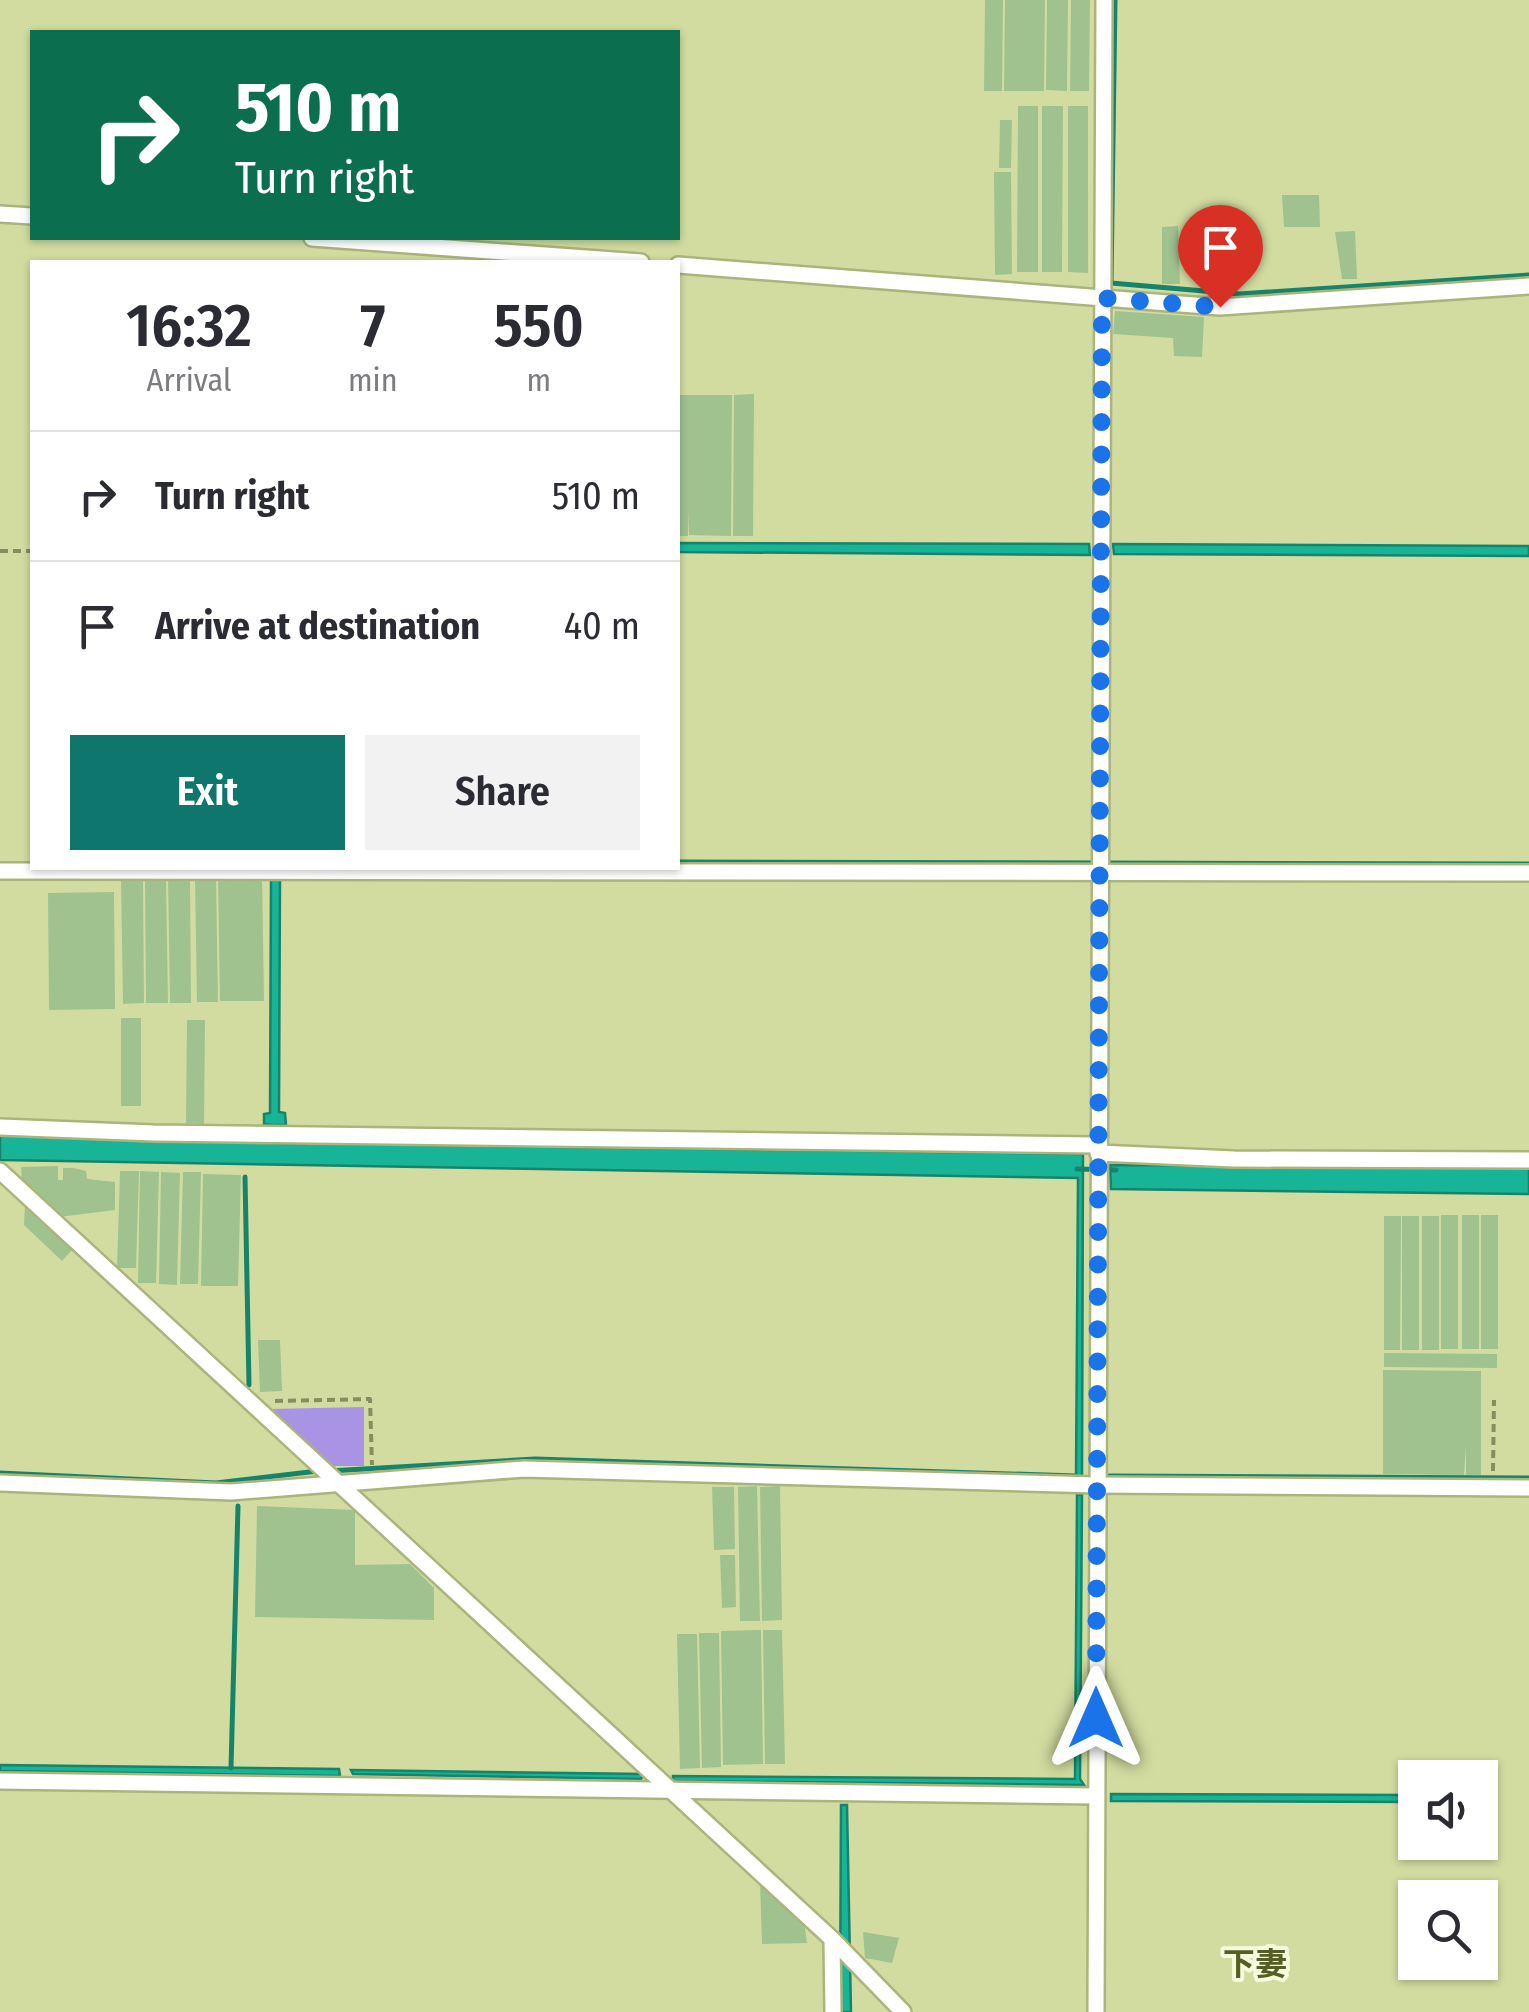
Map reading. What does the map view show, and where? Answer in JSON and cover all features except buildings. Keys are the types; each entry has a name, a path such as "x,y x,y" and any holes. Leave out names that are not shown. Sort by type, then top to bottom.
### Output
{"street":[{"path":"1096,2012 1104,0"},
{"path":"0,214 30,216"},
{"path":"339,240 613,260"},
{"path":"680,265 1220,307 1529,286"},
{"path":"0,871 1529,874"},
{"path":"0,1126 154,1133 1098,1152 1234,1159 1529,1160"},
{"path":"0,1172 832,1939 903,2012"},
{"path":"0,1483 230,1492 524,1469 1096,1485 1529,1488"},
{"path":"0,1782 1096,1796"},
{"path":"832,1939 833,2012"}],"path":[{"path":"0,551 30,551"},
{"path":"251,1401 370,1399 372,1479"},
{"path":"1492,1488 1494,1400"}],"shaded area":[{"path":"364,1407 364,1466 332,1466 271,1409"}],"water":[{"path":"680,543 1089,544 1090,555 680,552"},
{"path":"1113,544 1529,546 1529,556 1114,554"},
{"path":"280,879 279,1112 285,1113 286,1125 276,1125 276,1143 1083,1154 1082,1479 1076,1476 1078,1178 0,1160 0,1133 272,1143 273,1125 264,1124 264,1114 270,1113 271,880"},
{"path":"1110,1165 1529,1166 1529,1194 1111,1189"},
{"path":"1077,1495 1082,1495 1080,1779 1084,1785 673,1781 673,1776 1075,1779"},
{"path":"0,1765 339,1769 340,1776 0,1771"},
{"path":"351,1770 644,1774 641,1779 353,1774"},
{"path":"1111,1794 1398,1795 1398,1802 1111,1801"},
{"path":"841,1805 847,1805 851,2012 840,2012"}],"waterway":[{"path":"1115,0 1111,283 1239,294 1529,275"},
{"path":"680,862 1529,864"},
{"path":"1077,1169 1116,1170"},
{"path":"245,1177 249,1385"},
{"path":"329,1471 535,1459 1076,1476"},
{"path":"0,1473 216,1483 318,1471"},
{"path":"1109,1476 1529,1478"},
{"path":"231,1768 238,1506"}],"district":[{"name":"下妻","path":"1255,1964"}],"route":[{"path":"1096,1718 1102,298 1220,307"}]}
